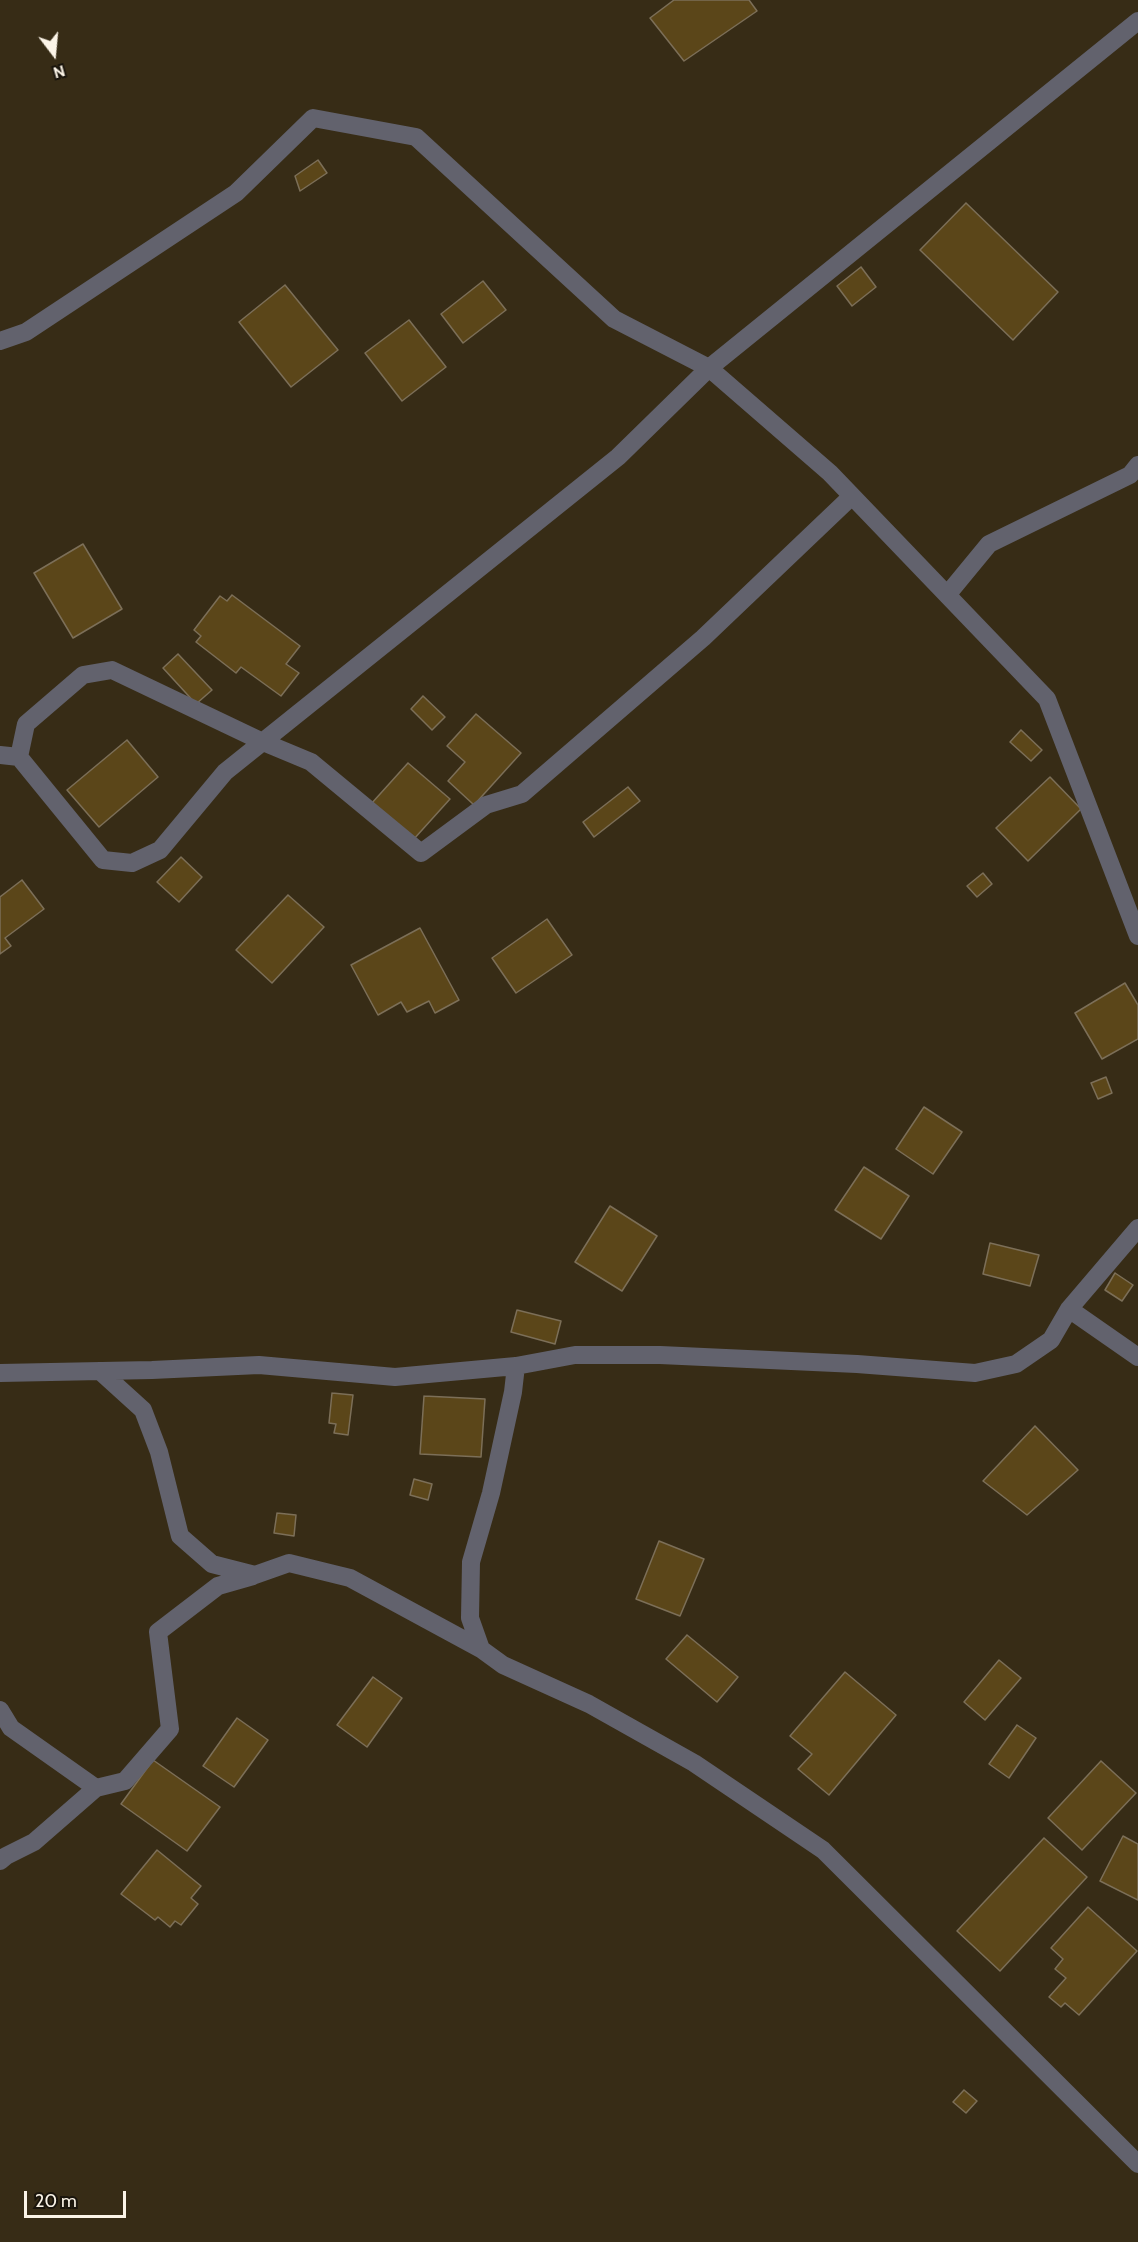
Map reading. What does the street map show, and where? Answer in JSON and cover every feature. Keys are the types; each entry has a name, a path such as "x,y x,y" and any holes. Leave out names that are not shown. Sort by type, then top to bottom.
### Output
{"street":[{"path":"0,755 19,757 103,860 132,863 160,850 225,772 618,457 710,368 1138,21"},
{"path":"0,340 26,332 236,193 313,118 416,137 614,319 710,368 830,473 1047,699 1138,936"},
{"path":"947,595 989,544 1130,475 1138,465"},
{"path":"19,757 26,724 83,675 112,670 263,742 311,762 421,854 486,805 522,794 703,638 852,496"},
{"path":"0,1372 258,1365 395,1377 516,1366 575,1355 660,1355 857,1364 975,1373 1016,1364 1051,1340 1069,1309 1138,1228"},
{"path":"1069,1309 1138,1357"},
{"path":"482,1649 470,1618 471,1562 490,1493 513,1392 516,1366"},
{"path":"100,1371 143,1410 159,1452 180,1536 212,1564 255,1575"},
{"path":"0,1861 34,1842 96,1788 125,1781 170,1730 158,1632 218,1586 290,1563 351,1578 482,1649 503,1665 589,1704 694,1763 823,1850 1138,2164"},
{"path":"0,1710 11,1728 96,1788"}],"building":[{"path":"674,0 749,0 757,11 684,61 650,18"},
{"path":"318,160 327,173 300,191 295,176"},
{"path":"966,203 1058,292 1013,340 920,250"},
{"path":"861,267 876,287 852,306 837,286"},
{"path":"483,281 506,310 463,343 441,314"},
{"path":"285,285 338,350 291,387 239,322"},
{"path":"409,320 446,367 402,401 365,353"},
{"path":"83,544 122,609 73,638 34,573"},
{"path":"232,595 300,646 286,664 299,673 281,696 241,667 236,673 196,642 201,636 194,630 220,596 227,601"},
{"path":"178,654 212,690 196,704 163,668"},
{"path":"423,696 445,717 432,730 411,709"},
{"path":"476,714 521,753 474,805 448,781 465,762 447,746"},
{"path":"1021,730 1042,750 1031,761 1010,742"},
{"path":"127,740 158,777 99,827 67,790"},
{"path":"408,763 450,799 413,840 371,804"},
{"path":"1050,777 1081,809 1028,861 996,828"},
{"path":"628,787 640,801 594,837 583,822"},
{"path":"181,857 202,877 179,902 157,882"},
{"path":"983,873 992,884 977,897 967,886"},
{"path":"22,880 44,909 5,938 11,946 0,954 0,897"},
{"path":"288,895 324,927 272,983 236,950"},
{"path":"547,919 572,955 516,993 492,958"},
{"path":"420,928 459,1000 435,1013 429,1001 407,1012 401,1002 378,1015 351,965"},
{"path":"1125,983 1138,1005 1138,1039 1102,1059 1075,1013"},
{"path":"1106,1077 1112,1093 1098,1099 1091,1083"},
{"path":"924,1107 962,1132 933,1174 896,1149"},
{"path":"864,1167 909,1196 881,1239 835,1210"},
{"path":"610,1206 657,1236 622,1291 575,1262"},
{"path":"990,1243 1039,1255 1030,1286 983,1274"},
{"path":"1115,1273 1133,1285 1122,1301 1105,1290"},
{"path":"517,1310 561,1321 555,1344 511,1332"},
{"path":"332,1393 353,1395 348,1435 334,1433 336,1424 329,1423"},
{"path":"424,1396 485,1399 481,1457 420,1454"},
{"path":"1035,1426 1078,1470 1027,1515 983,1481"},
{"path":"414,1479 432,1484 428,1500 410,1495"},
{"path":"277,1513 296,1515 294,1536 274,1533"},
{"path":"659,1541 704,1559 680,1616 636,1599"},
{"path":"687,1635 738,1677 717,1702 666,1659"},
{"path":"999,1660 1021,1678 985,1720 964,1702"},
{"path":"845,1672 896,1715 829,1795 798,1769 812,1754 790,1736"},
{"path":"373,1677 402,1698 367,1747 337,1725"},
{"path":"237,1718 268,1740 234,1787 203,1766"},
{"path":"1017,1725 1036,1738 1009,1778 989,1764"},
{"path":"153,1760 220,1807 187,1851 121,1804"},
{"path":"1101,1761 1136,1793 1082,1850 1048,1818"},
{"path":"1123,1836 1138,1844 1138,1900 1100,1881"},
{"path":"1044,1838 1087,1877 1000,1971 957,1931"},
{"path":"157,1850 201,1886 191,1898 198,1904 181,1925 175,1921 170,1927 158,1917 155,1920 121,1894"},
{"path":"1088,1907 1137,1951 1079,2015 1065,2003 1061,2007 1049,1997 1066,1978 1055,1969 1063,1959 1051,1948"},
{"path":"964,2090 977,2101 966,2113 953,2102"}]}
